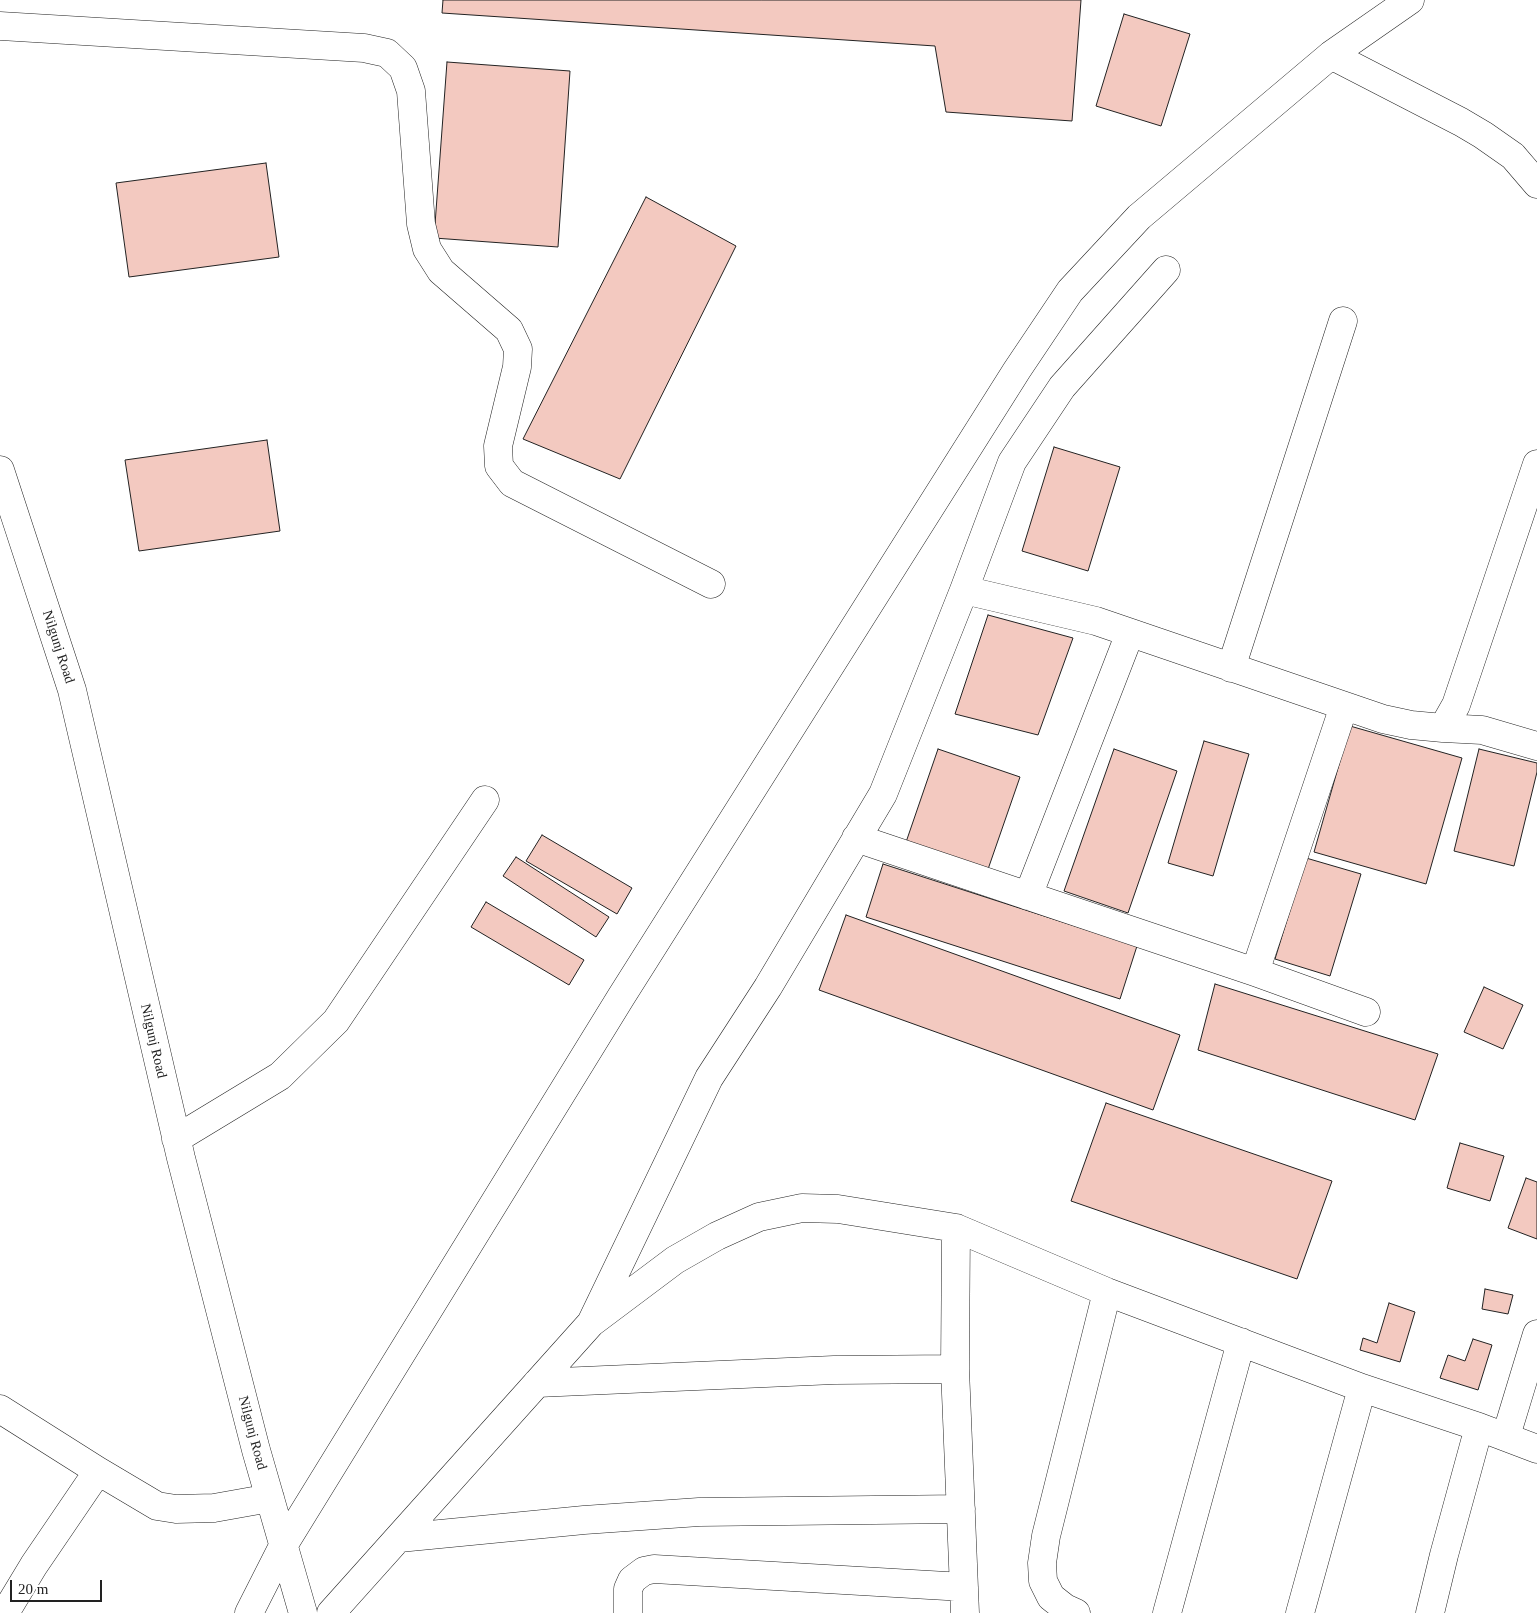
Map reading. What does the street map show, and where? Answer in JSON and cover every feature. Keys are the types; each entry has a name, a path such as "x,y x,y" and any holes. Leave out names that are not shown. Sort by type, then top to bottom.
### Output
{"street":[{"path":"249,1613 283,1546 621,996 1007,387 1070,291 1139,217 1331,56 1410,0"},
{"path":"0,26 364,48 387,53 403,68 411,91 421,224 427,249 440,271 510,330 518,349 518,367 498,446 499,466 512,483 711,584"},
{"path":"1331,56 1483,135 1513,156 1537,184"},
{"path":"591,1323 709,1078 768,987 883,794 964,590 1012,462 1062,387 1166,270"},
{"path":"1231,668 1343,321"},
{"path":"1443,728 1456,705 1537,464"},
{"name":"Nilgunj Road","path":"0,470 72,690 176,1139 253,1441 303,1613"},
{"path":"964,590 1096,621 1383,719 1411,725 1482,730 1537,746"},
{"path":"1028,896 1130,633"},
{"path":"1255,972 1344,706"},
{"path":"176,1139 280,1076 336,1021 485,800"},
{"path":"856,838 1255,972 1366,1012"},
{"path":"331,1613 591,1323 675,1260 717,1236 759,1217 802,1208 838,1209 956,1228 1107,1292 1362,1388 1506,1436 1537,1449"},
{"path":"628,1613 628,1589 632,1580 644,1571 654,1569 964,1600 955,1369 956,1228"},
{"path":"1076,1613 1065,1608 1051,1597 1043,1581 1042,1563 1046,1536 1107,1292"},
{"path":"1506,1436 1537,1334"},
{"path":"1167,1613 1241,1342"},
{"path":"537,1383 824,1370 955,1369"},
{"path":"1300,1613 1362,1388"},
{"path":"0,1409 157,1506 176,1509 214,1508 270,1498"},
{"path":"1430,1613 1479,1427"},
{"path":"5,1613 34,1564 98,1471"},
{"path":"399,1538 584,1520 699,1512 960,1509"}],"building":[{"path":"443,0 1081,0 1072,121 946,112 935,46 442,13"},
{"path":"1124,14 1190,34 1161,126 1096,106"},
{"path":"447,62 570,71 558,247 434,238"},
{"path":"266,163 279,257 129,277 116,183"},
{"path":"646,197 736,246 620,479 523,439"},
{"path":"267,440 280,531 139,551 125,460"},
{"path":"1054,447 1120,467 1088,571 1022,551"},
{"path":"988,615 1073,638 1038,735 955,714"},
{"path":"1350,726 1462,758 1426,884 1314,852"},
{"path":"1204,741 1249,754 1213,876 1168,863"},
{"path":"938,749 1020,777 986,875 904,848"},
{"path":"1114,749 1177,771 1128,913 1064,891"},
{"path":"1479,749 1537,763 1537,772 1514,866 1454,851"},
{"path":"542,835 632,888 617,914 526,861"},
{"path":"516,857 609,917 596,937 503,876"},
{"path":"1306,858 1361,874 1330,976 1275,959"},
{"path":"883,864 1137,946 1120,999 866,917"},
{"path":"486,902 584,960 569,985 471,927"},
{"path":"846,915 1180,1035 1153,1110 819,990"},
{"path":"1215,984 1438,1054 1415,1120 1198,1050"},
{"path":"1484,987 1523,1005 1503,1049 1464,1032"},
{"path":"1106,1103 1332,1181 1297,1279 1071,1201"},
{"path":"1460,1143 1504,1156 1490,1201 1447,1188"},
{"path":"1526,1178 1537,1182 1537,1239 1508,1228"},
{"path":"1485,1289 1513,1295 1508,1314 1482,1309"},
{"path":"1389,1303 1415,1312 1400,1362 1360,1350 1363,1338 1377,1343"},
{"path":"1473,1339 1492,1345 1478,1390 1440,1378 1448,1355 1465,1361"}]}
